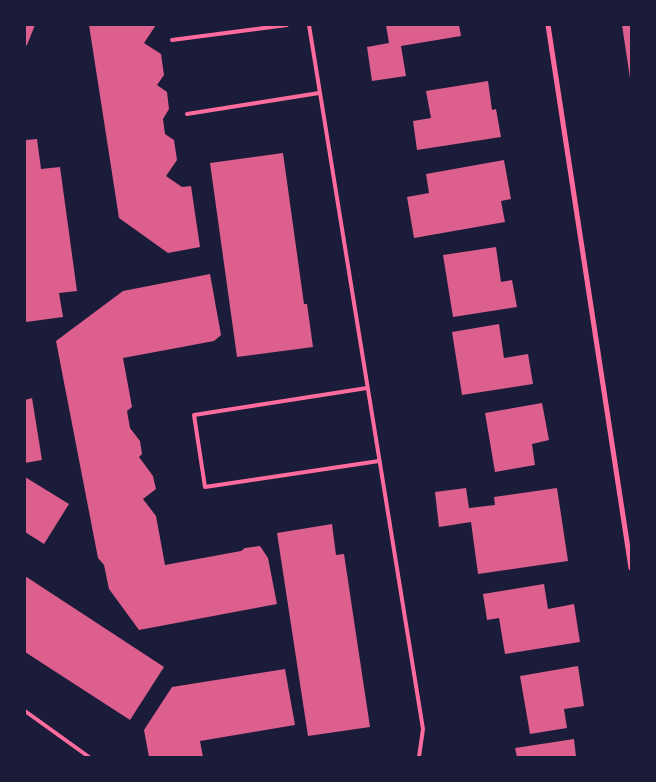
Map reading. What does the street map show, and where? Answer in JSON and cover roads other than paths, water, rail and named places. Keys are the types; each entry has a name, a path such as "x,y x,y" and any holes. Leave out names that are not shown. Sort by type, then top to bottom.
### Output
{"street":[{"path":"548,25 631,568"}],"lane":[{"path":"172,40 287,25"},
{"path":"308,25 423,729 419,757"},
{"path":"187,114 319,93"},
{"path":"366,388 194,415 205,487 378,461"},
{"path":"25,711 89,757"}]}
